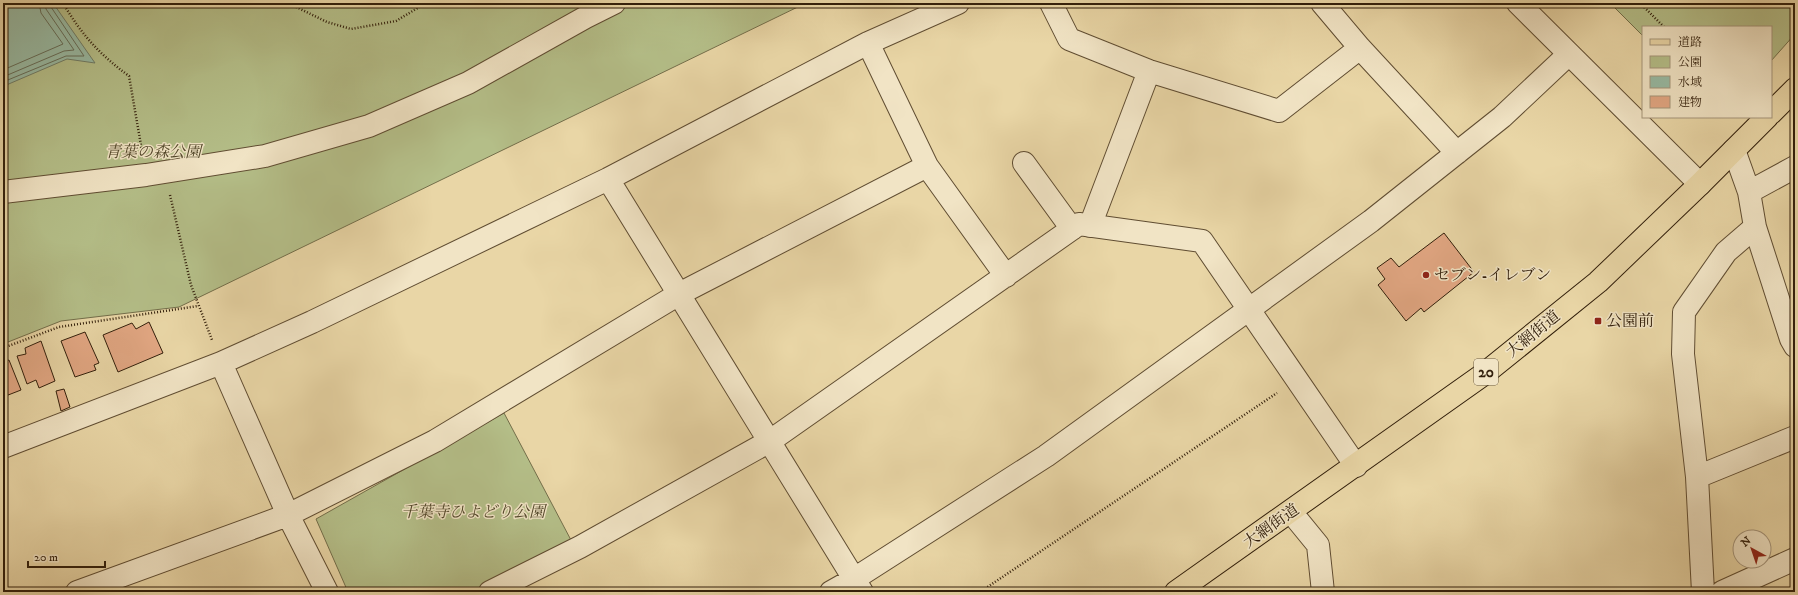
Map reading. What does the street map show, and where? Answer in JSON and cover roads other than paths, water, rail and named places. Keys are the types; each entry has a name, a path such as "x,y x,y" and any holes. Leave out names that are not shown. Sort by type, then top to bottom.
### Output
{"main road":[{"path":"1772,112 1795,89"},
{"name":"大網街道","path":"1176,592 1484,374 1598,282 1766,118"}],"street":[{"path":"3,192 155,174 265,156 369,126 468,83 614,3"},
{"path":"3,447 221,363 312,322 608,178 868,43 958,3"},
{"path":"1051,3 1069,39 1149,71 1279,111 1360,48"},
{"path":"1322,3 1360,48 1457,153"},
{"path":"1518,3 1700,184"},
{"path":"868,43 927,166 1006,276"},
{"path":"831,592 858,586 1046,456 1371,220 1502,117 1569,54"},
{"path":"490,592 580,547 770,441 1006,276 1081,227 1149,71"},
{"path":"1734,150 1749,192 1755,227 1791,339 1795,346"},
{"path":"1024,163 1081,227 1202,241 1356,466"},
{"path":"77,592 288,515 435,441 679,294 927,166"},
{"path":"1749,192 1795,166"},
{"path":"608,178 858,586"},
{"path":"1755,227 1726,252 1684,312 1683,354 1697,477 1718,592 1795,559"},
{"path":"221,363 288,515 327,592"},
{"path":"1697,477 1795,437"},
{"path":"1291,512 1318,545 1323,592"}],"water":[{"path":"3,3 53,3 95,63 67,59 4,86"}],"place":[{"name":"セブン-イレブン","path":"1426,275"},
{"name":"公園前","path":"1598,321"}],"park label":[{"name":"青葉の森公園","path":"153,152"},
{"name":"千葉寺ひよどり公園","path":"473,512"}]}
